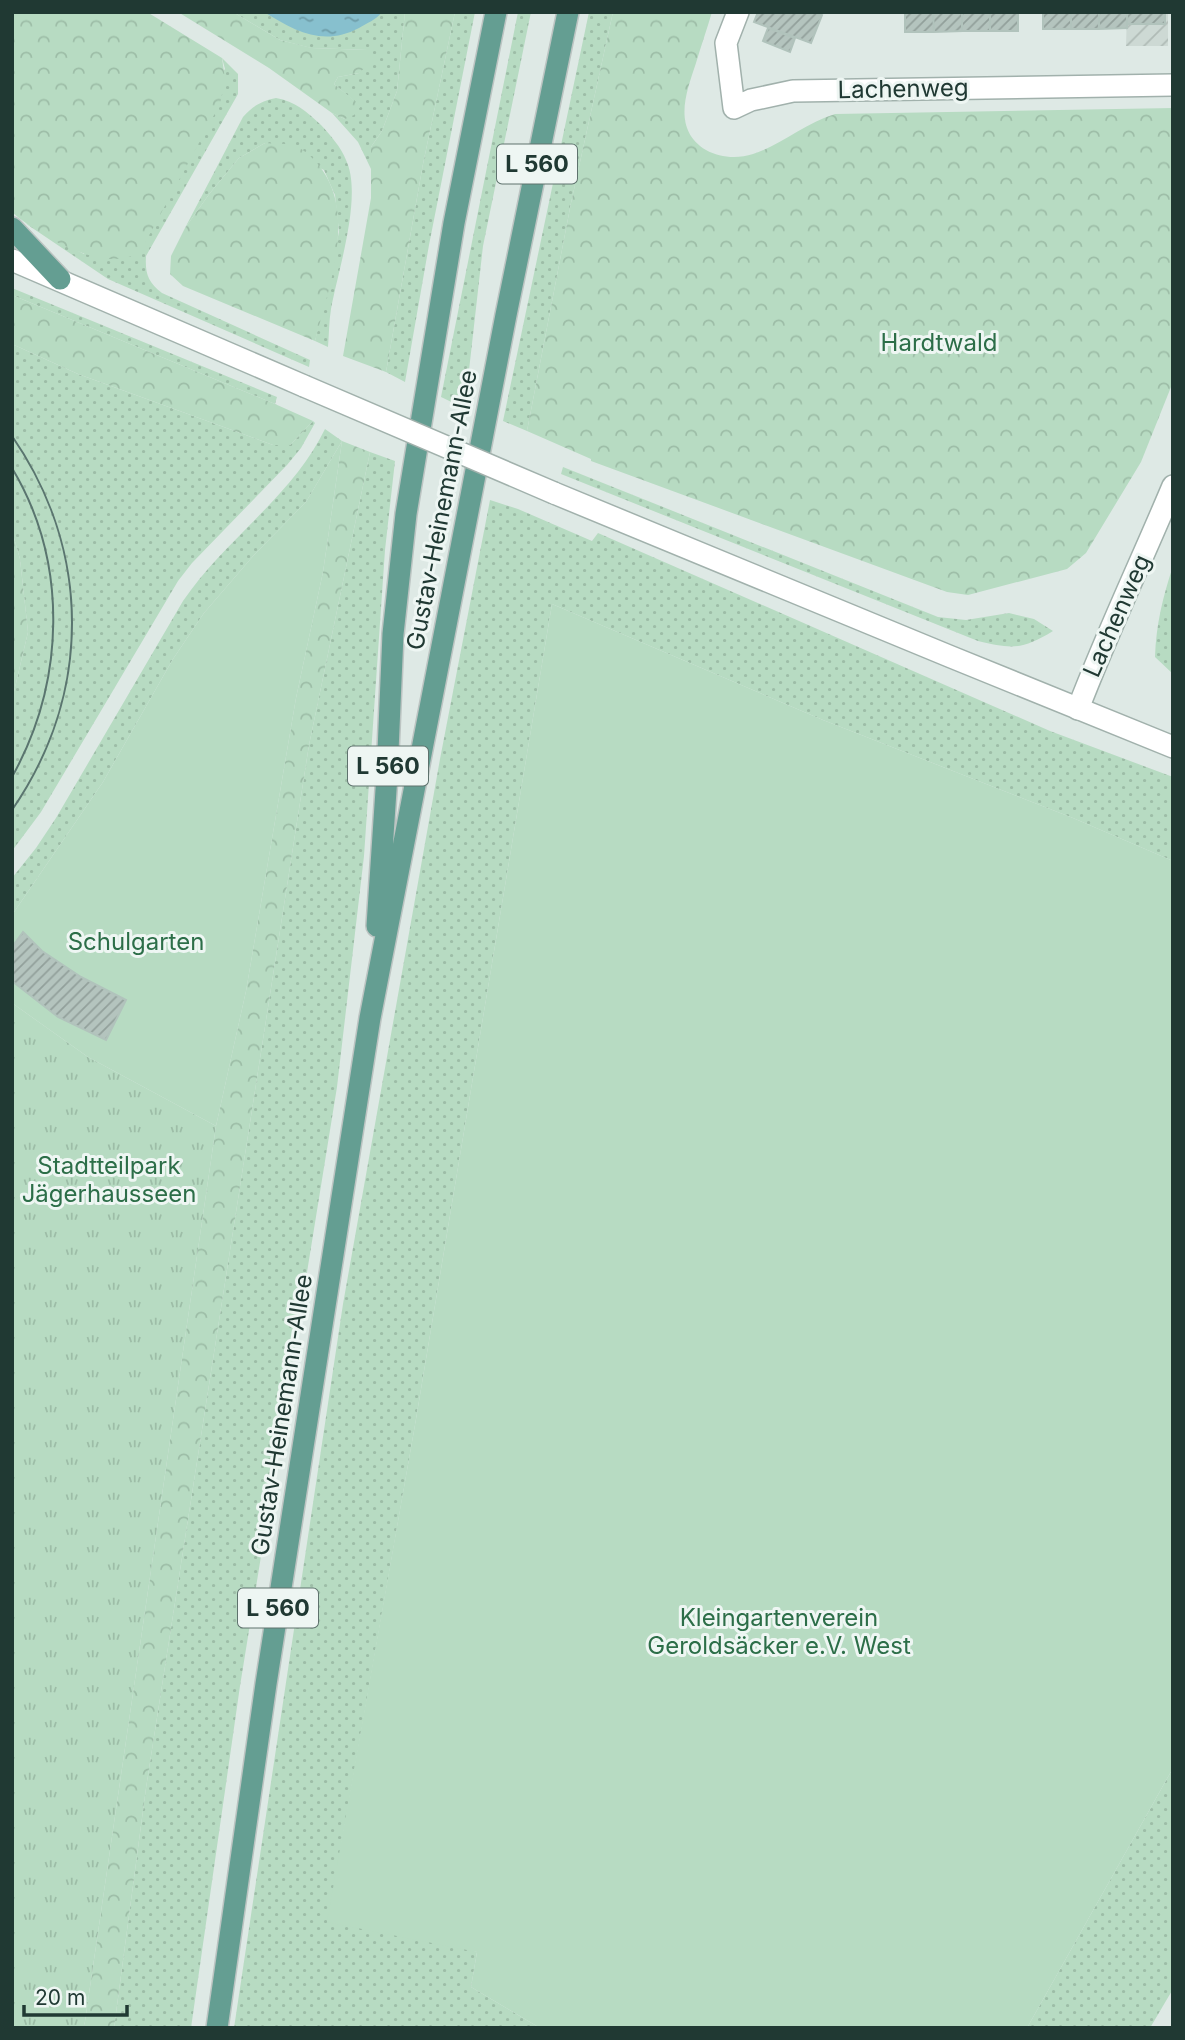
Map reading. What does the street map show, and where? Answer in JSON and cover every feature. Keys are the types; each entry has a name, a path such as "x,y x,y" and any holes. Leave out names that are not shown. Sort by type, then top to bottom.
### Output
{"main road":[{"name":"Gustav-Heinemann-Allee","path":"370,1018 387,775 393,634 406,514 454,223 496,12"},
{"name":"Gustav-Heinemann-Allee","path":"216,2028 266,1684 370,1018 506,315 568,12"},
{"path":"12,228 60,279"}],"street":[{"name":"Lachenweg","path":"738,12 726,43 734,108 751,100 804,91 1173,85"},
{"path":"12,260 554,493 821,602 896,636 1173,747"},
{"name":"Lachenweg","path":"1078,709 1104,640 1136,576 1173,485"}],"shaded area":[{"path":"1127,12 1168,12 1168,46 1126,46"}],"green space":[{"path":"12,12 147,12 222,58 225,79 220,104 139,254 112,259 87,254 45,236 12,212"},
{"path":"178,12 233,12 280,40 312,48 367,50 371,62 359,73 338,77 334,84 361,106 354,115 345,119 332,113 269,68"},
{"path":"233,12 405,12 397,91 382,131 371,147 371,169 358,142 332,113 345,119 360,106 334,84 338,77 359,73 367,50 311,48 280,40"},
{"path":"405,12 455,12 423,164 386,372 343,356 371,198 371,147 382,131 397,91"},
{"path":"455,12 475,12 405,382 386,372 423,164"},
{"path":"518,12 531,12 483,246 466,397 462,407 441,397"},
{"path":"589,12 613,12 571,203 527,431 503,421"},
{"name":"Hardtwald","path":"613,12 712,12 684,110 685,121 695,141 711,153 723,156 753,154 835,114 1173,108 1173,382 1141,462 1086,553 1067,569 968,595 947,592 591,461 527,431 571,203"},
{"path":"222,58 238,74 238,94 146,256 147,273 153,285 162,293 310,360 309,367 108,279 25,223 84,254 225,69"},
{"path":"276,98 295,104 321,125 341,150 351,175 351,213 331,309 328,347 315,341 339,232 335,195 324,170 265,143 239,158 185,228 243,117 258,104"},
{"path":"265,143 292,145 307,153 328,179 336,200 337,247 315,341 183,286 170,274 171,256 185,228 210,193 239,158"},
{"path":"12,288 277,397 275,404 12,295"},
{"path":"12,295 313,421 290,445 273,445 78,374 12,344"},
{"path":"12,344 78,374 273,445 290,445 313,421 315,423 301,448 287,465 192,563 178,581 41,812 12,851 12,700 28,632 20,559 12,531"},
{"path":"325,429 342,441 306,502 254,555 204,613 173,659 103,782 12,915 12,878 56,818 183,601 218,558 295,476"},
{"path":"342,441 370,452 309,745 146,1788 114,2028 84,2028 216,1126 246,991 296,698 323,572"},
{"name":"Schulgarten","path":"342,441 323,572 296,698 246,991 216,1126 88,1057 12,1003 12,915 103,782 173,659 204,613 254,555 306,502"},
{"path":"370,452 395,461 385,550 364,856 337,1087 240,1686 191,2028 114,2028 146,1788 309,745"},
{"path":"563,467 938,617 966,620 1009,613 1034,619 1053,631 1025,645 1008,646 978,641 561,474"},
{"path":"490,500 592,541 598,533 1050,731 1173,777 1173,861 1073,818 823,720 552,604 415,1425 340,1852 469,1949 477,1952 471,1987 540,2028 234,2028 343,1304 440,759"},
{"path":"12,531 20,559 28,632 12,700"},
{"path":"1173,566 1173,674 1155,657 1161,611"},
{"name":"Kleingartenverein Geroldsäcker e.V. West","path":"552,604 823,720 1073,818 1173,861 1173,1768 1027,2028 540,2028 471,1987 477,1952 327,1922 415,1425"},
{"name":"Stadtteilpark Jägerhausseen","path":"12,1003 88,1057 216,1126 84,2028 12,2028"},
{"path":"1173,1768 1173,1989 1150,2028 1027,2028"}],"water":[{"path":"264,12 382,12 346,34 321,36 298,30"}],"building":[{"path":"758,12 813,12 822,15 811,43 754,22"},
{"path":"905,12 933,12 934,32 905,32"},
{"path":"933,12 962,12 962,31 934,32"},
{"path":"962,12 990,12 990,31 962,31"},
{"path":"990,12 1018,12 1018,31 990,31"},
{"path":"1043,12 1071,12 1071,29 1043,29"},
{"path":"1071,12 1099,12 1099,29 1071,29"},
{"path":"1099,12 1127,12 1127,28 1099,29"},
{"path":"1127,12 1165,12 1165,24 1127,24"},
{"path":"768,28 795,38 790,52 763,41"},
{"path":"23,932 42,951 81,977 126,1000 106,1040 58,1017 12,981 12,947"}],"tram line":[{"path":"12,436 38,481 57,527 68,575 72,623 68,671 57,719 38,765 12,810"},
{"path":"12,468 31,505 44,543 51,582 53,622 50,663 42,702 30,740 12,777"}]}
